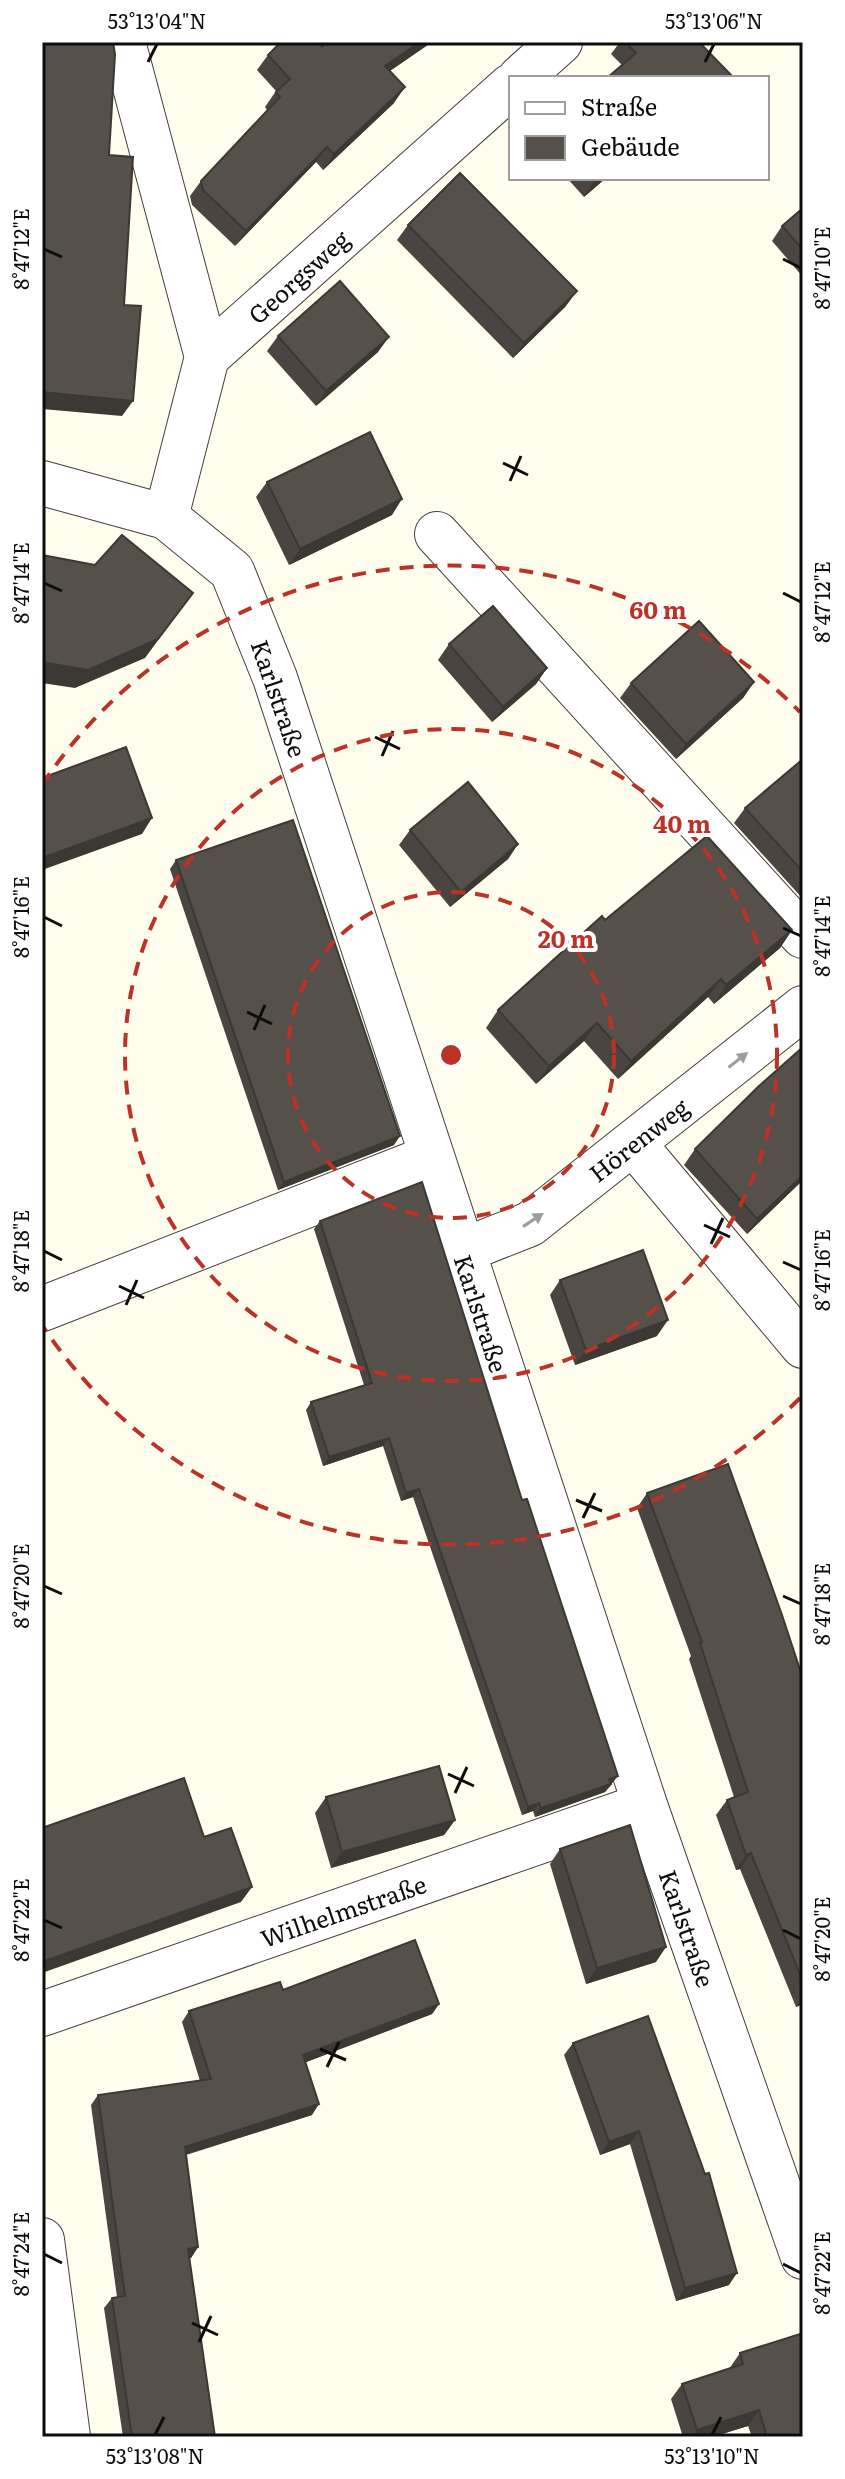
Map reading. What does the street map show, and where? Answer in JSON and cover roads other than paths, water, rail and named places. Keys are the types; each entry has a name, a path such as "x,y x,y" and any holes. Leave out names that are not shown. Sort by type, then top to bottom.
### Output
{"street":[{"path":"123,42 207,357 166,517"},
{"path":"522,76 560,42"},
{"name":"Georgsweg","path":"207,357 509,88"},
{"name":"Karlstraße","path":"42,483 166,517 232,571 275,678 645,1805 803,2257"},
{"path":"437,534 803,936"},
{"name":"Hörenweg","path":"462,1251 530,1224 803,1008"},
{"path":"633,1143 803,1346"},
{"path":"42,1309 431,1157"},
{"name":"Wilhelmstraße","path":"42,2014 645,1805"},
{"path":"42,2240 68,2437"}]}
